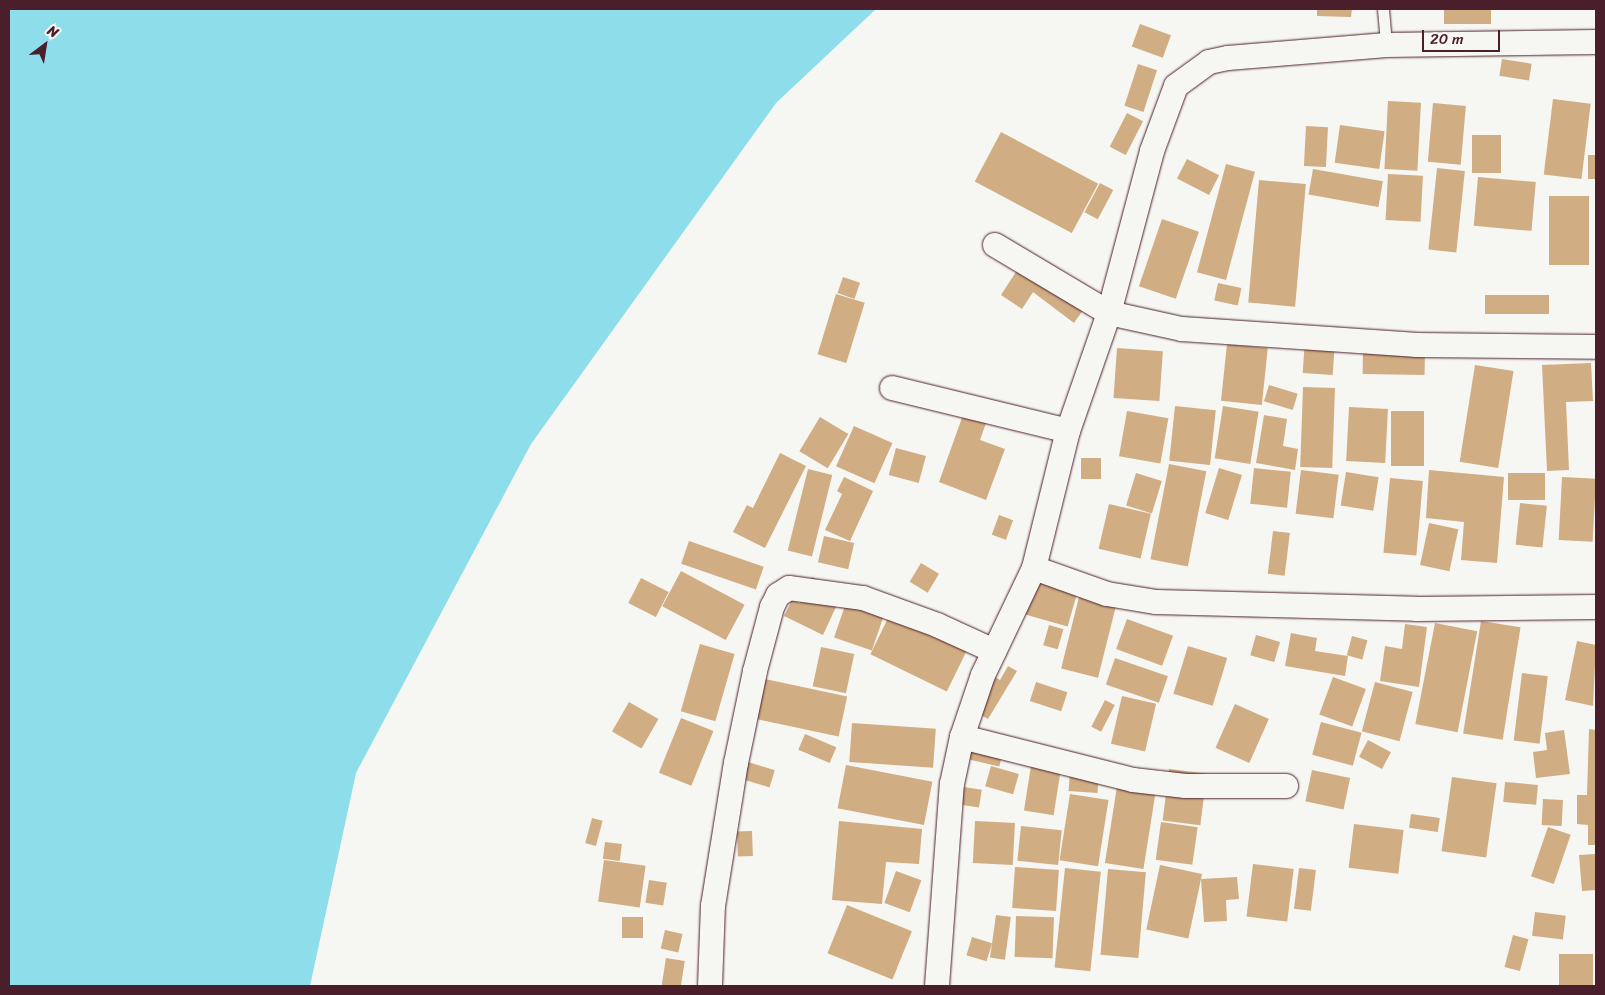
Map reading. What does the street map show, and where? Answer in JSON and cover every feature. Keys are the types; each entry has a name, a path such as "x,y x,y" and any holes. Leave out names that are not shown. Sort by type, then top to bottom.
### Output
{"street":[{"path":"937,986 952,784 962,737 994,651 1034,568 1068,431 1109,313 1158,134 1169,99 1183,78 1209,62 1228,58 1386,45 1596,42"},
{"path":"995,244 1109,313 1182,329 1274,337 1417,345 1596,347"},
{"path":"892,388 1068,431"},
{"path":"1034,568 1106,594 1156,602 1416,608 1596,607"},
{"path":"710,986 713,906 736,763 755,671 772,607 778,594 789,588 863,598 937,625 994,651"},
{"path":"962,737 1133,780 1186,786 1286,786"}],"lane":[{"path":"1383,9 1386,45"}],"water":[{"path":"9,9 876,9 776,103 531,444 356,773 310,986 9,986"}],"building":[{"path":"1317,9 1352,9 1351,17 1317,16"},
{"path":"1444,9 1491,9 1491,24 1444,24"},
{"path":"1140,24 1171,35 1163,58 1132,47"},
{"path":"1502,59 1532,64 1529,80 1499,76"},
{"path":"1138,64 1157,70 1143,112 1124,106"},
{"path":"1553,99 1591,104 1581,179 1544,174"},
{"path":"1388,101 1421,103 1417,171 1384,169"},
{"path":"1433,103 1466,106 1461,165 1428,162"},
{"path":"1127,113 1143,121 1126,155 1110,147"},
{"path":"1340,125 1385,131 1379,169 1335,163"},
{"path":"1306,126 1328,127 1326,167 1304,166"},
{"path":"1001,132 1098,184 1072,233 975,181"},
{"path":"1472,135 1501,135 1501,173 1472,173"},
{"path":"1588,155 1596,155 1596,179 1588,179"},
{"path":"1187,159 1219,175 1209,195 1177,179"},
{"path":"1226,164 1255,172 1226,280 1197,272"},
{"path":"1437,168 1465,171 1456,252 1428,250"},
{"path":"1313,169 1383,181 1378,207 1308,195"},
{"path":"1388,174 1423,176 1421,222 1386,220"},
{"path":"1478,177 1536,182 1532,231 1474,226"},
{"path":"1259,180 1306,184 1295,307 1248,303"},
{"path":"1100,183 1113,190 1098,219 1085,212"},
{"path":"1549,196 1589,196 1589,265 1549,265"},
{"path":"1162,219 1199,232 1176,299 1139,286"},
{"path":"1025,258 1090,300 1074,323 1033,292 1022,309 1001,295"},
{"path":"843,277 860,283 854,299 837,293"},
{"path":"1218,283 1241,288 1238,306 1214,301"},
{"path":"836,294 865,303 846,363 818,354"},
{"path":"1485,295 1549,295 1549,314 1485,314"},
{"path":"1305,340 1335,342 1333,375 1303,373"},
{"path":"1227,344 1268,348 1262,405 1221,401"},
{"path":"1117,348 1163,351 1159,401 1114,398"},
{"path":"1363,349 1425,350 1425,375 1363,374"},
{"path":"1591,363 1593,401 1566,402 1569,470 1547,471 1542,365"},
{"path":"1475,365 1514,371 1498,468 1460,462"},
{"path":"1269,385 1298,394 1293,410 1264,401"},
{"path":"1303,387 1335,388 1332,468 1300,467"},
{"path":"1175,406 1216,410 1210,465 1169,461"},
{"path":"1223,406 1259,412 1250,464 1215,458"},
{"path":"1349,407 1388,409 1385,463 1346,461"},
{"path":"1127,411 1168,418 1160,464 1119,456"},
{"path":"1391,411 1424,411 1424,466 1391,466"},
{"path":"963,415 986,423 980,440 1005,449 986,500 939,482"},
{"path":"1264,415 1287,419 1283,446 1298,449 1295,470 1256,463"},
{"path":"820,417 848,434 828,468 799,451"},
{"path":"854,426 892,443 874,483 836,466"},
{"path":"896,448 926,456 919,483 889,475"},
{"path":"780,453 806,466 765,548 733,532 747,505 753,508"},
{"path":"1081,458 1101,458 1101,479 1081,479"},
{"path":"1169,464 1206,471 1188,566 1150,559"},
{"path":"1219,468 1242,475 1228,520 1205,513"},
{"path":"1254,468 1291,472 1287,508 1250,504"},
{"path":"808,469 832,475 812,557 788,551"},
{"path":"1301,470 1339,475 1333,518 1296,514"},
{"path":"1429,470 1504,477 1497,563 1461,560 1464,522 1426,518"},
{"path":"1346,472 1379,477 1373,511 1341,506"},
{"path":"1136,473 1162,481 1152,513 1126,506"},
{"path":"1508,473 1545,473 1545,500 1508,500"},
{"path":"844,477 873,491 850,541 825,530 842,494 837,491"},
{"path":"1562,477 1596,479 1593,542 1559,540"},
{"path":"1390,478 1423,481 1416,556 1383,553"},
{"path":"1520,503 1547,506 1542,548 1516,545"},
{"path":"1109,504 1151,514 1141,558 1099,549"},
{"path":"999,515 1013,520 1006,540 992,535"},
{"path":"1429,523 1458,529 1449,571 1420,565"},
{"path":"1273,531 1290,533 1285,576 1268,574"},
{"path":"824,536 854,543 848,569 818,562"},
{"path":"689,541 764,567 756,589 681,564"},
{"path":"921,563 939,574 928,593 910,582"},
{"path":"681,571 745,605 726,640 662,606"},
{"path":"812,577 843,592 823,635 784,616 792,600 800,603"},
{"path":"1036,577 1078,589 1068,627 1025,614"},
{"path":"641,578 669,592 656,617 628,603"},
{"path":"1081,589 1118,598 1098,678 1061,669"},
{"path":"849,594 887,607 872,651 834,637"},
{"path":"891,612 967,649 947,692 870,654"},
{"path":"1127,619 1173,636 1162,666 1116,649"},
{"path":"1481,621 1521,627 1503,740 1463,734"},
{"path":"1435,623 1477,631 1458,732 1415,724"},
{"path":"1405,624 1427,627 1419,687 1380,681 1385,646 1402,649"},
{"path":"1049,625 1063,629 1058,649 1043,645"},
{"path":"1291,633 1317,638 1315,651 1348,656 1345,676 1285,666"},
{"path":"1256,635 1280,642 1274,662 1250,655"},
{"path":"1352,636 1367,640 1362,659 1347,655"},
{"path":"1577,641 1596,645 1593,706 1565,700"},
{"path":"700,644 735,654 715,721 681,711"},
{"path":"1188,646 1227,658 1213,706 1173,694"},
{"path":"821,647 854,654 846,693 813,686"},
{"path":"1115,658 1168,676 1159,703 1106,684"},
{"path":"1008,666 1017,671 988,719 966,707 987,672 1000,680"},
{"path":"1522,673 1548,676 1540,744 1514,740"},
{"path":"1333,677 1366,689 1352,727 1319,715"},
{"path":"765,679 847,696 839,737 756,719"},
{"path":"1036,682 1067,692 1061,711 1030,701"},
{"path":"1375,682 1413,692 1399,741 1362,731"},
{"path":"1122,696 1156,704 1145,752 1111,744"},
{"path":"1105,700 1115,705 1101,732 1091,727"},
{"path":"629,702 658,719 641,748 612,731"},
{"path":"1235,704 1269,719 1249,763 1215,748"},
{"path":"681,718 713,731 691,786 659,773"},
{"path":"1321,722 1362,733 1353,766 1312,755"},
{"path":"852,723 936,729 933,768 849,762"},
{"path":"1589,729 1596,730 1596,845 1588,845 1588,825 1577,824 1577,795 1587,795"},
{"path":"1564,730 1570,774 1536,778 1533,752 1547,750 1545,733"},
{"path":"805,734 836,747 830,763 798,750"},
{"path":"974,734 1005,741 999,767 968,759"},
{"path":"1368,740 1391,752 1382,769 1359,757"},
{"path":"748,762 775,770 770,787 743,779"},
{"path":"846,765 932,782 924,825 838,808"},
{"path":"991,766 1019,774 1013,794 985,786"},
{"path":"1031,766 1061,771 1054,815 1024,810"},
{"path":"1169,769 1207,774 1200,825 1163,821"},
{"path":"1312,770 1350,778 1343,809 1305,801"},
{"path":"1070,771 1099,773 1098,793 1069,791"},
{"path":"1119,774 1158,780 1143,869 1105,863"},
{"path":"1452,777 1497,783 1486,858 1442,851"},
{"path":"1505,782 1538,785 1536,805 1503,802"},
{"path":"964,787 982,790 979,808 961,805"},
{"path":"1070,794 1109,800 1098,866 1060,860"},
{"path":"1543,799 1563,800 1562,826 1542,825"},
{"path":"1411,814 1440,818 1438,832 1409,828"},
{"path":"592,818 603,821 596,846 585,843"},
{"path":"839,821 922,829 919,864 886,862 882,904 832,900"},
{"path":"975,821 1015,823 1013,865 973,863"},
{"path":"1161,822 1198,827 1192,865 1156,860"},
{"path":"1354,824 1404,830 1398,874 1349,868"},
{"path":"1021,826 1062,830 1058,865 1017,861"},
{"path":"1548,827 1571,835 1554,884 1531,876"},
{"path":"752,831 753,856 738,857 737,832"},
{"path":"605,842 622,844 620,861 603,859"},
{"path":"1596,854 1596,890 1582,891 1579,855"},
{"path":"604,860 646,866 640,907 598,902"},
{"path":"1253,864 1294,869 1287,922 1247,917"},
{"path":"1160,865 1202,874 1188,938 1146,930"},
{"path":"1015,867 1059,870 1056,911 1012,908"},
{"path":"1065,868 1101,872 1090,971 1055,967"},
{"path":"1299,868 1316,870 1311,911 1294,909"},
{"path":"1108,869 1146,872 1138,958 1101,955"},
{"path":"896,871 921,880 910,912 884,903"},
{"path":"1237,877 1239,899 1226,900 1227,921 1204,922 1201,879"},
{"path":"649,880 667,883 663,906 645,903"},
{"path":"847,905 912,931 892,979 828,953"},
{"path":"1535,912 1566,916 1563,940 1532,936"},
{"path":"996,915 1011,917 1005,960 990,958"},
{"path":"1016,916 1054,917 1053,958 1015,957"},
{"path":"622,917 643,917 643,938 622,938"},
{"path":"665,930 683,934 678,953 661,949"},
{"path":"1513,935 1528,939 1520,971 1504,967"},
{"path":"972,937 992,943 987,961 966,955"},
{"path":"1559,954 1593,954 1593,986 1559,986"},
{"path":"666,958 685,961 681,986 662,986"}]}
